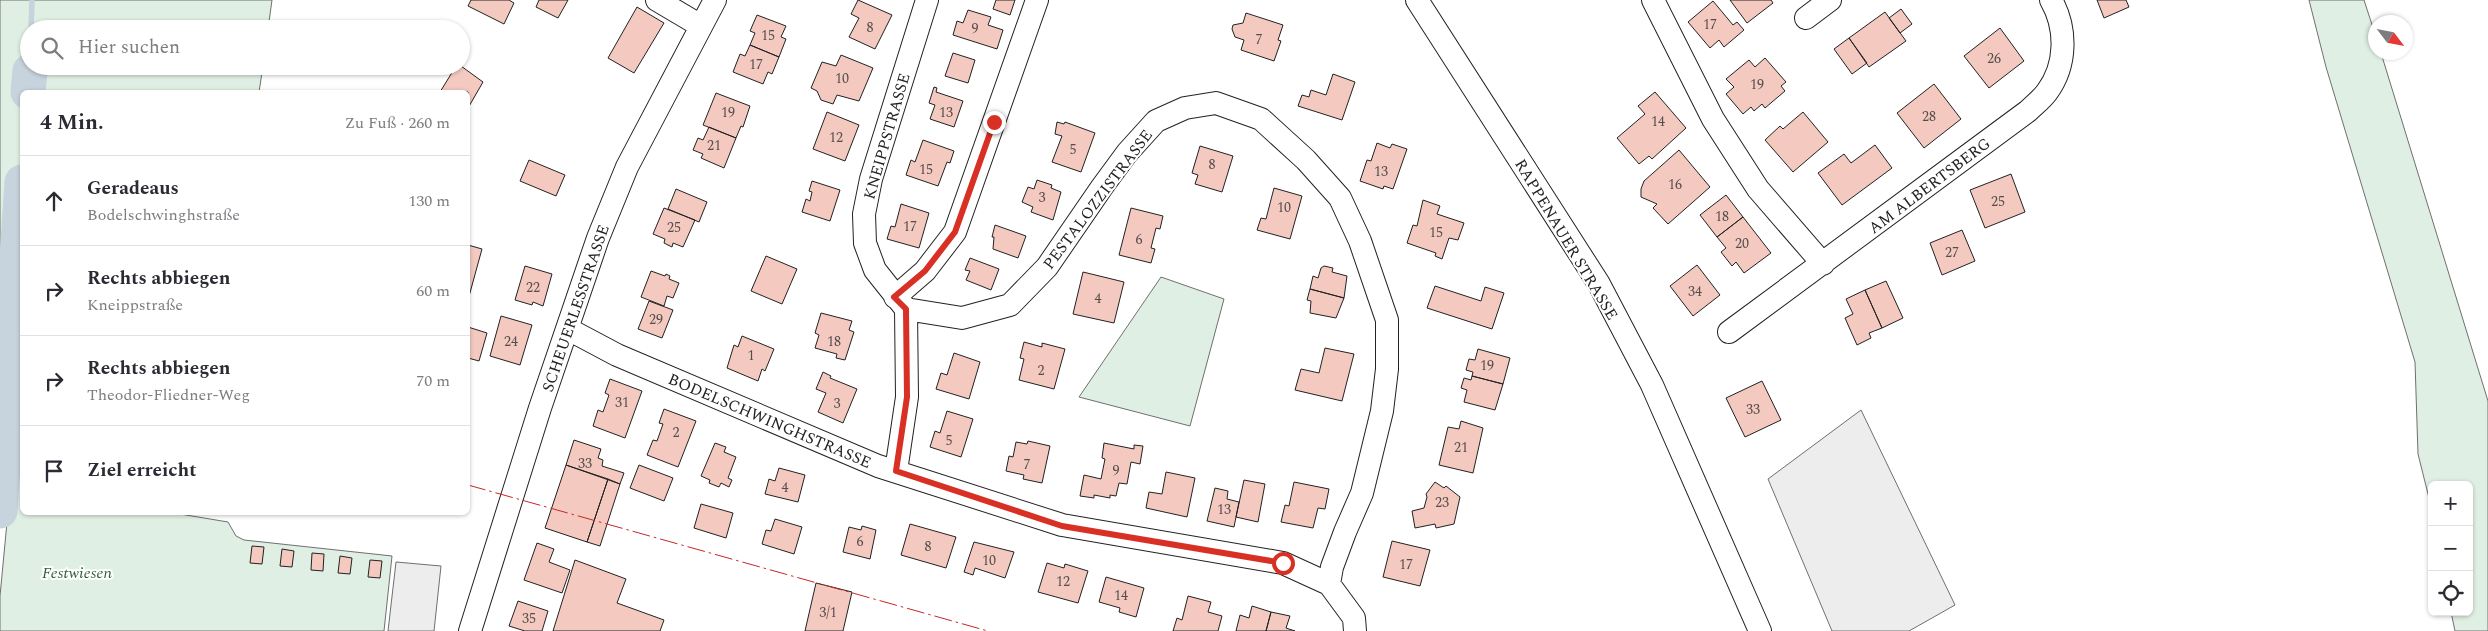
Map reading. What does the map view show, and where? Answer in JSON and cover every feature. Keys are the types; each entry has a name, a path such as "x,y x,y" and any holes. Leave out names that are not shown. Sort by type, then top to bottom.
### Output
{"street":[{"path":"657,0 701,26"},
{"name":"SCHEUERLESSTRASSE","path":"470,631 540,408 598,238 627,167 715,0"},
{"name":"KNEIPPSTRASSE","path":"900,303 875,270 865,243 864,214 871,179 928,0"},
{"path":"896,471 907,397 900,303 955,232 1037,0"},
{"name":"RAPPENAUER STRASSE","path":"1417,0 1599,284 1652,385 1760,631"},
{"path":"1653,0 1713,119 1758,189 1823,264"},
{"path":"1806,18 1830,0"},
{"name":"AM ALBERTSBERG","path":"1729,332 2028,111 2048,91 2061,62 2064,38 2056,9 2051,0"},
{"name":"PESTALOZZISTRASSE","path":"900,303 962,318 1010,304 1047,267 1127,153 1156,121 1185,108 1216,103 1261,119 1306,160 1340,198 1360,242 1387,320 1387,369 1382,411 1362,493 1332,567 1329,584"},
{"name":"BODELSCHWINGHSTRASSE","path":"568,329 617,355 878,466 1062,526 1283,563 1329,584 1354,618 1355,631"}],"green space":[{"name":"Festwiesen","path":"0,0 272,0 269,20 20,20 20,75 262,75 259,90 20,90 20,515 186,515 228,522 236,536 244,540 392,556 384,631 0,631 0,596 11,480 0,479"},
{"path":"2309,0 2364,0 2369,15 2368,60 2383,60 2488,401 2488,631 2455,631 2452,616 2473,616 2473,481 2428,481 2428,494 2418,454 2415,362 2326,67"},
{"path":"1161,277 1224,299 1190,426 1079,397"}],"shaded area":[{"path":"1861,410 1955,605 1909,631 1832,631 1768,479"},
{"path":"396,562 441,566 434,631 388,631"}],"building":[{"path":"471,0 509,0 514,3 504,24 468,6"},
{"path":"539,0 568,0 558,18 536,7"},
{"path":"858,0 892,15 875,49 849,37 859,18 851,14"},
{"path":"996,0 1015,0 1010,15 993,9"},
{"path":"1730,0 1771,0 1773,3 1747,23"},
{"path":"2097,0 2126,0 2129,7 2104,18"},
{"path":"1713,1 1733,25 1737,22 1744,30 1724,47 1719,40 1710,48 1688,22"},
{"path":"637,7 664,23 634,73 608,58"},
{"path":"1901,9 1912,24 1900,33 1889,18"},
{"path":"968,10 991,17 988,25 1003,30 997,49 953,35 957,21 963,23"},
{"path":"1885,12 1906,41 1869,67 1849,38"},
{"path":"1246,13 1283,25 1278,40 1281,41 1274,61 1241,50 1244,40 1235,37 1232,29 1233,25 1243,23"},
{"path":"757,15 786,26 781,37 786,39 779,57 750,45 755,33 750,31"},
{"path":"2000,28 2024,61 1989,88 1964,56"},
{"path":"1849,38 1867,63 1852,74 1834,49"},
{"path":"750,45 779,57 772,74 768,72 763,84 733,72 740,54 745,56"},
{"path":"953,53 975,60 968,83 945,76"},
{"path":"841,55 873,68 859,101 837,95 833,104 821,100 817,91 811,88 822,62 836,66"},
{"path":"1765,58 1786,82 1781,86 1785,91 1765,108 1762,104 1754,111 1751,107 1743,114 1726,94 1734,87 1726,79 1749,60 1755,67"},
{"path":"470,73 483,82 470,105 470,90 441,90 450,75 470,75"},
{"path":"1333,74 1355,82 1342,120 1298,106 1302,95 1309,97 1311,90 1326,95"},
{"path":"1934,84 1961,119 1924,148 1897,113"},
{"path":"934,87 937,88 936,92 963,101 954,127 930,119 935,105 929,103"},
{"path":"1655,92 1686,128 1652,159 1649,156 1639,164 1617,138 1645,114 1638,106"},
{"path":"716,93 750,106 743,127 741,126 736,138 703,125"},
{"path":"827,112 859,125 845,161 813,149"},
{"path":"1803,112 1828,142 1793,172 1765,140 1780,126 1783,129"},
{"path":"1057,122 1064,124 1065,122 1095,133 1081,172 1052,162 1062,136 1055,134"},
{"path":"709,127 736,138 724,168 701,158 703,154 693,150 698,138 703,140"},
{"path":"923,140 954,151 950,163 947,162 938,186 906,175 911,160 915,162"},
{"path":"1377,143 1390,148 1392,144 1407,149 1393,189 1384,186 1383,189 1360,181 1367,160 1371,161"},
{"path":"1875,145 1892,168 1842,205 1818,173 1844,154 1851,163"},
{"path":"1200,146 1233,156 1222,192 1195,184 1198,175 1192,173"},
{"path":"1679,150 1710,187 1668,224 1653,208 1657,204 1641,197 1641,189 1644,181"},
{"path":"529,160 565,175 556,196 520,181"},
{"path":"2011,174 2025,212 1985,228 1970,190"},
{"path":"1037,180 1052,185 1051,188 1061,192 1053,220 1031,212 1033,207 1022,202 1028,187 1034,189"},
{"path":"812,181 840,190 830,221 802,212 806,199 810,201 812,192 809,191"},
{"path":"1274,188 1302,196 1290,239 1257,230 1261,218 1266,219"},
{"path":"676,189 707,202 699,222 668,209"},
{"path":"1726,195 1743,217 1717,237 1700,215"},
{"path":"1423,200 1440,206 1437,214 1464,223 1458,240 1449,238 1442,259 1435,256 1436,253 1407,243 1413,225 1417,226"},
{"path":"901,204 929,213 919,248 887,239 891,226 895,227"},
{"path":"664,208 695,220 683,247 673,243 672,247 664,243 665,239 653,234"},
{"path":"1131,208 1163,216 1160,229 1156,228 1151,248 1155,249 1151,263 1119,255"},
{"path":"1743,217 1771,253 1744,273 1736,262 1732,266 1721,252 1726,248 1717,237"},
{"path":"995,225 1026,236 1018,258 993,249 994,237 992,237"},
{"path":"1962,230 1975,261 1942,275 1930,243"},
{"path":"470,246 482,249 470,293"},
{"path":"766,256 797,269 782,304 751,291"},
{"path":"970,258 999,269 991,290 966,280 970,271 965,270"},
{"path":"1697,265 1720,295 1693,316 1670,286"},
{"path":"525,266 552,274 543,306 533,302 532,305 515,300"},
{"path":"1324,266 1333,268 1332,272 1347,276 1344,298 1310,289 1313,276 1318,278 1321,268"},
{"path":"651,271 665,276 666,274 670,276 669,279 679,283 673,298 667,296 664,306 641,297"},
{"path":"1083,272 1124,282 1114,323 1073,314"},
{"path":"1886,281 1903,318 1882,328 1865,290"},
{"path":"1435,286 1481,301 1485,287 1504,293 1492,329 1427,308"},
{"path":"1310,289 1344,298 1336,318 1310,313 1311,301 1307,300"},
{"path":"1865,290 1882,328 1869,333 1871,338 1857,345 1845,318 1853,314 1846,299"},
{"path":"649,301 673,310 662,338 638,329"},
{"path":"821,313 852,321 849,330 854,332 845,360 836,358 837,354 815,348 819,335 815,333"},
{"path":"501,316 532,325 520,365 490,356"},
{"path":"470,328 487,333 479,361 470,359"},
{"path":"742,336 774,349 765,371 762,369 758,381 727,368 734,345 738,347"},
{"path":"1024,342 1042,347 1042,343 1065,349 1054,389 1019,380 1024,359 1020,358"},
{"path":"1325,348 1354,354 1342,401 1295,390 1301,369 1319,373"},
{"path":"1478,349 1510,358 1503,384 1472,376 1473,372 1466,370 1469,359 1475,360"},
{"path":"954,353 980,362 969,399 936,389 941,373 947,375"},
{"path":"823,372 831,376 830,378 857,389 843,423 818,412 826,393 816,389"},
{"path":"1472,376 1503,384 1495,410 1464,402 1467,390 1461,388 1464,378 1471,380"},
{"path":"610,379 642,391 625,438 593,426 598,410 603,412 609,395 605,393"},
{"path":"1762,381 1781,420 1745,437 1726,398"},
{"path":"664,409 696,421 678,467 647,455 653,440 657,441 663,424 659,423"},
{"path":"947,411 973,419 961,457 930,447 935,431 940,433"},
{"path":"1461,421 1483,428 1473,473 1439,465 1448,427 1459,429"},
{"path":"574,440 601,449 598,458 603,460 602,466 624,473 620,484 566,465"},
{"path":"1028,441 1050,446 1042,483 1023,479 1024,475 1006,471 1009,456 1013,457 1016,442 1027,444"},
{"path":"715,443 726,447 724,452 736,457 728,478 732,480 729,487 721,483 719,487 709,483 710,480 701,476"},
{"path":"1104,443 1134,449 1134,445 1143,446 1140,464 1131,462 1127,484 1119,483 1116,496 1110,495 1110,498 1094,495 1094,498 1080,496 1084,475 1101,479 1105,459 1102,458"},
{"path":"566,465 608,479 587,542 545,528"},
{"path":"639,465 673,478 664,501 630,488"},
{"path":"779,468 805,475 798,502 765,494 769,479 775,481"},
{"path":"1166,472 1195,478 1187,517 1146,508 1149,492 1162,494"},
{"path":"608,479 620,484 600,546 587,542"},
{"path":"1244,480 1265,484 1258,522 1236,517"},
{"path":"1294,482 1329,489 1325,509 1318,508 1313,528 1281,522 1285,505 1289,506"},
{"path":"1435,482 1444,488 1446,486 1460,497 1454,524 1436,528 1435,524 1415,528 1412,511 1424,508 1426,494"},
{"path":"1215,488 1228,491 1227,499 1239,502 1234,527 1207,521"},
{"path":"701,504 733,513 726,538 694,528"},
{"path":"775,519 802,527 794,554 762,544 766,530 771,531"},
{"path":"910,524 956,537 946,568 901,555"},
{"path":"862,526 876,530 870,559 843,552 849,527 861,530"},
{"path":"1392,541 1430,550 1420,586 1383,577"},
{"path":"974,542 1014,552 1005,578 975,568 973,575 964,572"},
{"path":"537,543 554,549 549,562 570,570 562,593 524,580"},
{"path":"252,546 264,547 262,564 250,563"},
{"path":"282,549 294,551 292,567 280,566"},
{"path":"312,553 324,554 323,571 311,570"},
{"path":"340,556 352,558 350,574 338,573"},
{"path":"370,560 382,561 380,578 368,577"},
{"path":"575,560 626,579 617,603 664,620 660,631 553,631"},
{"path":"1047,563 1064,568 1065,564 1088,571 1078,603 1038,592"},
{"path":"1106,577 1144,588 1136,617 1119,612 1120,608 1099,602"},
{"path":"816,583 852,592 843,631 805,631"},
{"path":"1188,596 1211,602 1208,612 1222,616 1218,631 1173,631 1177,618 1182,620"},
{"path":"518,601 548,611 542,631 525,631 509,626"},
{"path":"1252,606 1271,612 1266,631 1236,631 1240,615 1249,618"},
{"path":"1271,612 1290,616 1286,628 1295,631 1266,631"}],"waterway":[{"path":"31,20 32,0"},
{"path":"28,90 30,75"},
{"path":"0,511 20,212"}],"power":[{"path":"470,486 988,631"}],"route":[{"path":"994,122 955,232 925,271 894,297 906,309 907,397 896,471 1062,526 1283,563"}]}
